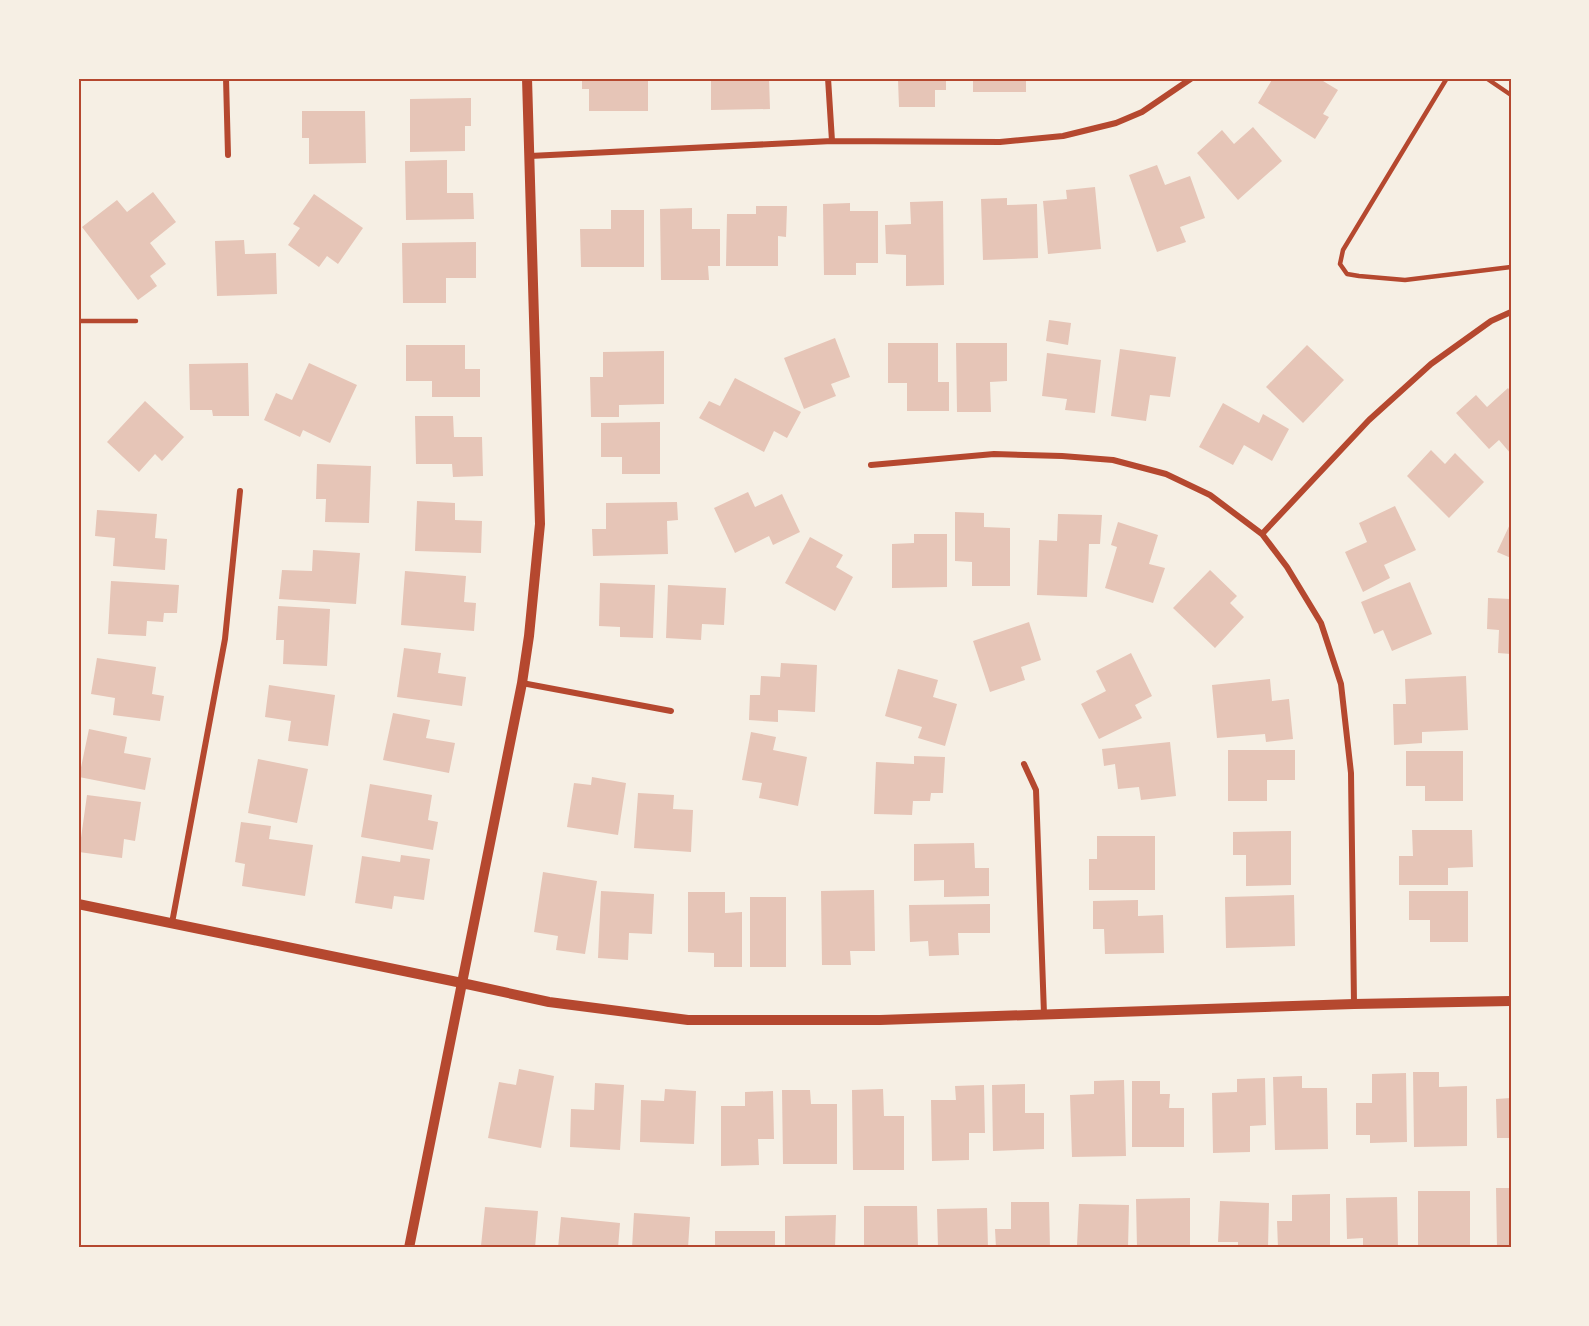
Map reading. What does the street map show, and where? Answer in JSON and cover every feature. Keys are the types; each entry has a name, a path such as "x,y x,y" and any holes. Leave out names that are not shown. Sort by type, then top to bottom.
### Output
{"street":[{"path":"226,78 228,155"},
{"path":"410,1248 522,683 529,636 540,524 527,78"},
{"path":"828,78 832,141"},
{"path":"530,156 832,141 1000,141 1063,136 1116,123 1142,112 1192,78"},
{"path":"1262,534 1369,420 1431,364 1491,321 1511,312"},
{"path":"871,465 994,454 1113,460 1166,474 1210,495 1262,534 1287,567 1321,623 1341,684 1351,773 1354,1004"},
{"path":"172,923 225,639 240,491"},
{"path":"522,683 671,711"},
{"path":"1024,764 1036,790 1044,1014"},
{"path":"78,903 549,1002 688,1020 880,1020 1511,1000"}],"lane":[{"path":"1447,78 1343,250 1340,264 1347,274 1405,280 1511,267"},
{"path":"1486,78 1511,95"},
{"path":"78,321 136,321"}],"building":[{"path":"582,78 648,78 648,111 589,111 589,89 582,89"},
{"path":"711,78 769,78 770,109 711,110"},
{"path":"875,78 946,78 946,90 935,90 935,107 899,107 898,80 875,80"},
{"path":"973,78 1026,78 1026,92 973,92"},
{"path":"1273,78 1318,78 1338,90 1323,114 1329,117 1315,139 1258,103"},
{"path":"471,98 471,126 465,126 465,151 410,152 410,99"},
{"path":"302,111 365,111 366,163 309,164 309,138 302,138"},
{"path":"1253,127 1282,161 1238,200 1197,153 1222,130 1234,144"},
{"path":"447,160 447,193 473,193 474,219 406,220 405,161"},
{"path":"1157,165 1165,185 1190,176 1205,218 1180,227 1186,242 1157,252 1129,175"},
{"path":"1095,187 1101,249 1048,254 1043,201 1067,199 1066,190"},
{"path":"153,192 176,222 150,243 166,264 150,276 157,286 138,300 82,227 117,200 127,212"},
{"path":"314,194 363,228 338,264 327,256 319,267 288,245 300,228 293,224"},
{"path":"1007,198 1007,205 1037,204 1038,258 983,260 981,199"},
{"path":"943,201 944,285 906,286 906,255 886,254 885,225 911,224 910,202"},
{"path":"850,203 850,211 878,211 878,263 856,263 856,275 824,275 823,204"},
{"path":"756,206 787,206 786,237 778,236 778,266 726,266 727,214 756,214"},
{"path":"692,208 692,229 720,229 720,266 708,266 709,280 661,280 660,209"},
{"path":"611,210 644,210 644,267 581,267 580,229 611,229"},
{"path":"244,240 245,254 276,253 277,294 217,296 215,241"},
{"path":"476,242 476,278 446,278 446,303 403,303 402,243"},
{"path":"1049,320 1071,323 1068,345 1046,341"},
{"path":"835,338 850,377 831,384 836,396 804,409 784,358"},
{"path":"888,343 938,343 938,382 949,382 949,411 907,411 907,383 888,383"},
{"path":"956,343 1007,343 1007,381 990,382 991,412 957,412"},
{"path":"406,345 465,345 465,369 480,369 480,397 432,397 432,381 406,381"},
{"path":"1307,345 1344,380 1303,423 1266,387"},
{"path":"1120,349 1176,357 1170,397 1150,395 1146,421 1111,416"},
{"path":"664,351 664,404 619,405 619,417 591,417 590,377 603,377 603,352"},
{"path":"1047,353 1101,360 1095,413 1065,410 1067,399 1042,396"},
{"path":"248,363 249,416 213,416 212,410 190,410 189,364"},
{"path":"309,363 357,385 330,443 303,430 300,437 264,420 276,393 292,400"},
{"path":"735,378 801,412 787,438 774,431 764,452 699,418 709,401 720,406"},
{"path":"1508,388 1511,392 1511,454 1499,440 1489,449 1456,413 1476,395 1487,407"},
{"path":"145,401 184,437 162,461 155,454 139,472 107,442"},
{"path":"1223,403 1259,423 1263,414 1289,429 1272,461 1244,445 1233,465 1199,447"},
{"path":"415,416 453,416 454,437 482,437 483,476 453,477 452,464 416,464"},
{"path":"660,422 660,474 622,474 622,457 601,457 601,423"},
{"path":"1431,450 1445,464 1455,453 1484,482 1449,518 1407,476"},
{"path":"317,464 371,466 369,523 325,522 326,499 316,499"},
{"path":"748,492 755,507 782,494 800,532 773,545 769,536 735,553 714,508"},
{"path":"417,501 455,503 455,520 482,521 481,553 415,551"},
{"path":"677,502 678,520 667,521 668,554 593,556 592,529 606,529 606,503"},
{"path":"1395,506 1416,550 1384,565 1390,578 1363,592 1345,552 1367,542 1359,523"},
{"path":"97,510 157,514 155,538 167,539 165,570 113,566 115,538 95,536"},
{"path":"955,512 984,513 984,527 1010,528 1010,586 972,586 972,562 955,561"},
{"path":"1058,514 1102,515 1100,544 1089,544 1087,597 1037,595 1039,540 1057,541"},
{"path":"1118,522 1158,535 1149,564 1165,568 1153,603 1105,588 1117,547 1111,545"},
{"path":"1511,522 1511,558 1497,552"},
{"path":"914,534 947,534 947,587 892,588 892,544 914,543"},
{"path":"810,537 843,555 836,567 853,577 835,611 785,583"},
{"path":"313,550 360,553 356,604 279,599 282,570 312,571"},
{"path":"1210,570 1237,596 1230,603 1244,617 1215,648 1173,608"},
{"path":"405,571 466,576 464,602 476,603 474,631 401,625"},
{"path":"111,581 179,585 177,613 164,613 163,622 147,621 146,636 108,634"},
{"path":"1410,582 1432,634 1392,651 1383,630 1374,634 1361,602"},
{"path":"600,583 655,585 653,638 620,637 620,627 599,626"},
{"path":"668,585 726,588 724,625 702,624 701,640 666,638"},
{"path":"1488,598 1511,599 1511,654 1498,653 1499,630 1487,629"},
{"path":"278,606 330,609 327,666 283,664 284,640 276,640"},
{"path":"1029,622 1041,660 1021,667 1025,680 990,692 973,641"},
{"path":"404,648 441,653 438,673 466,677 462,706 397,697"},
{"path":"1131,653 1152,696 1135,705 1142,718 1099,739 1081,704 1106,691 1096,671"},
{"path":"97,658 156,667 152,694 164,696 160,721 113,715 115,698 91,694"},
{"path":"781,663 817,665 815,712 778,710 778,722 749,720 750,695 760,695 761,676 780,677"},
{"path":"898,669 938,680 933,697 957,704 945,746 918,738 922,727 885,716"},
{"path":"1466,676 1468,730 1422,732 1422,743 1394,745 1393,704 1406,704 1405,679"},
{"path":"1270,679 1272,701 1289,699 1293,739 1266,742 1265,734 1217,738 1212,685"},
{"path":"269,685 335,695 328,746 288,741 291,721 265,717"},
{"path":"393,713 430,720 426,738 455,743 449,773 383,760"},
{"path":"89,729 127,737 124,753 151,758 145,790 79,777"},
{"path":"751,732 776,737 773,750 807,757 798,806 759,798 762,783 742,780"},
{"path":"1170,742 1176,796 1141,800 1139,787 1118,789 1115,764 1104,766 1102,749"},
{"path":"1228,750 1295,750 1295,780 1267,780 1267,801 1228,801"},
{"path":"1406,751 1463,751 1463,801 1425,801 1425,786 1406,786"},
{"path":"914,756 945,757 943,793 931,793 930,801 913,801 912,815 874,814 876,762 914,764"},
{"path":"258,759 308,769 297,823 248,813"},
{"path":"592,777 626,783 618,835 567,827 574,783 591,785"},
{"path":"370,784 432,795 428,820 438,822 433,850 361,837"},
{"path":"638,793 674,795 673,809 693,810 691,852 634,848"},
{"path":"87,795 141,802 135,841 124,839 122,858 79,852"},
{"path":"241,822 271,826 269,839 313,845 305,896 242,886 245,864 235,862"},
{"path":"1412,830 1472,830 1473,867 1448,868 1448,885 1399,885 1399,856 1413,856"},
{"path":"1291,831 1291,885 1246,886 1246,855 1233,855 1233,832"},
{"path":"1097,836 1155,836 1155,890 1089,890 1089,859 1097,859"},
{"path":"974,843 975,868 989,868 989,896 944,897 944,880 914,881 914,844"},
{"path":"401,855 430,859 424,900 394,896 392,909 355,903 362,856 400,862"},
{"path":"543,872 597,881 585,954 556,950 558,936 534,932"},
{"path":"874,890 875,951 850,951 851,965 822,965 821,891"},
{"path":"601,891 654,894 652,934 629,933 628,960 598,958"},
{"path":"1409,891 1468,891 1468,942 1430,942 1430,920 1409,920"},
{"path":"688,892 725,892 725,913 742,912 742,967 714,967 714,953 688,952"},
{"path":"1294,895 1295,946 1226,948 1225,897"},
{"path":"750,897 786,897 786,967 750,967"},
{"path":"1138,900 1138,916 1163,915 1164,953 1105,954 1104,929 1093,929 1093,901"},
{"path":"990,904 990,933 958,933 959,955 929,956 928,941 910,942 909,905"},
{"path":"519,1069 554,1076 541,1148 488,1138 499,1082 516,1085"},
{"path":"1413,1072 1439,1072 1439,1087 1467,1086 1467,1146 1414,1147"},
{"path":"1406,1073 1407,1142 1370,1143 1370,1135 1356,1135 1356,1103 1372,1103 1372,1074"},
{"path":"1302,1076 1302,1088 1327,1088 1328,1149 1275,1150 1273,1077"},
{"path":"1265,1078 1266,1125 1250,1126 1250,1152 1213,1153 1212,1093 1237,1092 1237,1079"},
{"path":"1124,1080 1126,1156 1072,1157 1070,1095 1094,1094 1094,1081"},
{"path":"1132,1081 1160,1081 1160,1094 1170,1094 1169,1108 1184,1108 1184,1147 1132,1147"},
{"path":"595,1083 624,1085 620,1150 570,1147 571,1109 594,1110"},
{"path":"1025,1084 1025,1113 1044,1113 1044,1149 993,1151 992,1085"},
{"path":"984,1085 985,1133 969,1133 969,1160 932,1161 931,1100 956,1100 955,1086"},
{"path":"665,1089 696,1091 694,1144 640,1142 641,1100 664,1101"},
{"path":"883,1089 884,1116 904,1116 904,1170 853,1170 852,1090"},
{"path":"782,1090 810,1090 811,1104 837,1104 837,1164 783,1164"},
{"path":"773,1091 774,1139 758,1139 759,1165 721,1166 721,1106 745,1106 745,1092"},
{"path":"1511,1098 1511,1138 1497,1138 1496,1099"},
{"path":"1496,1188 1511,1188 1511,1248 1497,1248"},
{"path":"1418,1191 1470,1191 1470,1247 1418,1248"},
{"path":"1330,1194 1330,1248 1278,1248 1277,1221 1292,1221 1292,1195"},
{"path":"1397,1197 1398,1248 1363,1248 1363,1238 1347,1239 1346,1198"},
{"path":"1190,1198 1190,1248 1137,1248 1136,1199"},
{"path":"1220,1201 1269,1203 1268,1248 1238,1248 1238,1242 1218,1242"},
{"path":"1011,1202 1049,1202 1050,1248 996,1248 995,1229 1011,1229"},
{"path":"1079,1204 1129,1205 1128,1248 1077,1245"},
{"path":"864,1206 917,1206 918,1248 864,1248"},
{"path":"485,1207 538,1211 535,1248 481,1246"},
{"path":"987,1208 988,1248 938,1248 937,1209"},
{"path":"634,1213 690,1217 688,1248 632,1248"},
{"path":"836,1215 835,1248 785,1248 785,1216"},
{"path":"561,1217 620,1223 618,1248 558,1248"},
{"path":"715,1231 775,1231 775,1248 715,1248"}]}
